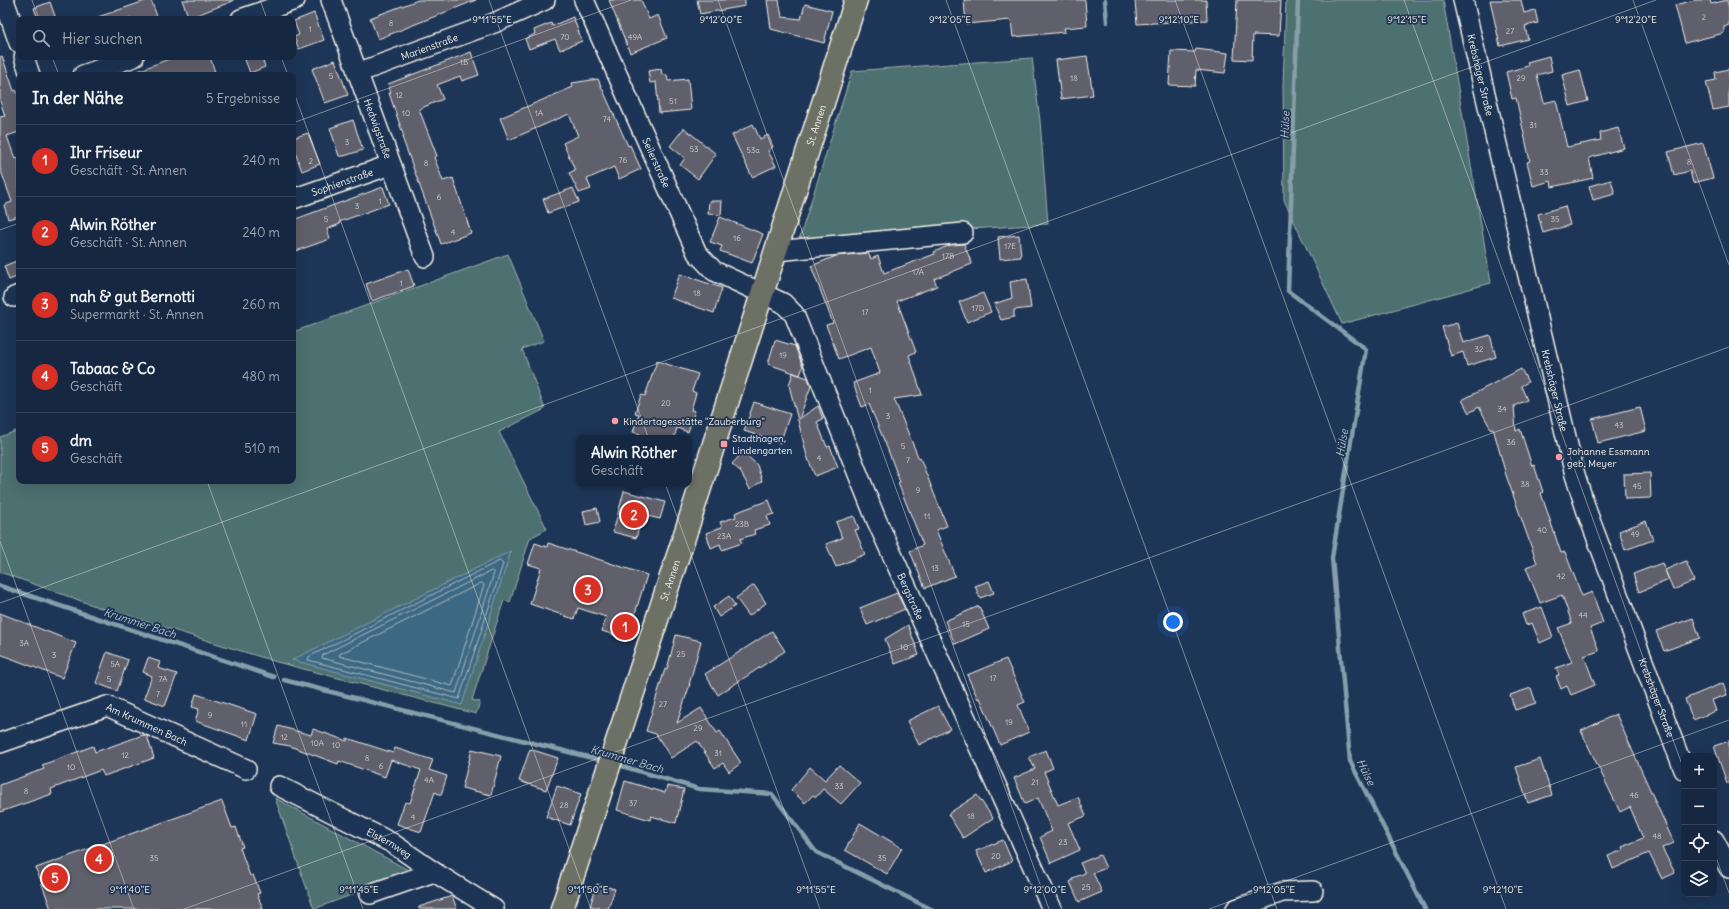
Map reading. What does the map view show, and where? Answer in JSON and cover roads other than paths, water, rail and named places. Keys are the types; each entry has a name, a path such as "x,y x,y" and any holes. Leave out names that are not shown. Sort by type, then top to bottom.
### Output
{"main road":[{"name":"St. Annen","path":"562,909 611,763 763,294 856,0"}],"street":[{"path":"4,0 16,35"},
{"path":"250,16 295,0"},
{"name":"Hedwigstraße","path":"331,0 390,165 426,257"},
{"name":"Marienstraße","path":"357,73 494,23 545,0"},
{"name":"Seilerstraße","path":"584,0 697,253 714,271 763,294"},
{"name":"Krebshäger Straße","path":"1463,0 1575,475 1587,512 1681,762"},
{"path":"25,60 29,72"},
{"path":"92,72 126,60"},
{"name":"Sophienstraße","path":"296,198 390,165"},
{"path":"776,251 963,233"},
{"name":"Bergstraße","path":"763,294 783,303 794,314 876,519 1052,909"},
{"name":"Am Krummen Bach","path":"0,743 107,706 246,769"},
{"name":"Elsternweg","path":"279,786 392,843 434,872 494,909"},
{"path":"1717,846 1729,868"},
{"path":"370,894 434,872"},
{"path":"1236,909 1282,892 1313,890"}],"water":[{"path":"511,551 462,705 292,660"}],"waterway":[{"path":"1105,0 1107,22"},
{"name":"Hülse","path":"1298,0 1288,291 1366,349 1332,558 1350,761 1425,909"},
{"name":"Krummer Bach","path":"0,586 274,677"},
{"name":"Krummer Bach","path":"284,680 604,761"},
{"name":"Krummer Bach","path":"615,764 699,789 772,794 816,852 931,909"}],"place":[{"name":"Kindertagesstätte \"Zauberburg\"","path":"615,421"},
{"name":"Stadthagen, Lindengarten","path":"724,444"},
{"name":"Johanne Essmann geb. Meyer","path":"1559,457"},
{"name":"Alwin Röther","path":"634,515"},
{"name":"nah & gut Bernotti","path":"588,590"},
{"name":"Ihr Friseur","path":"625,627"},
{"name":"Tabaac & Co","path":"99,859"},
{"name":"dm","path":"55,878"}]}
